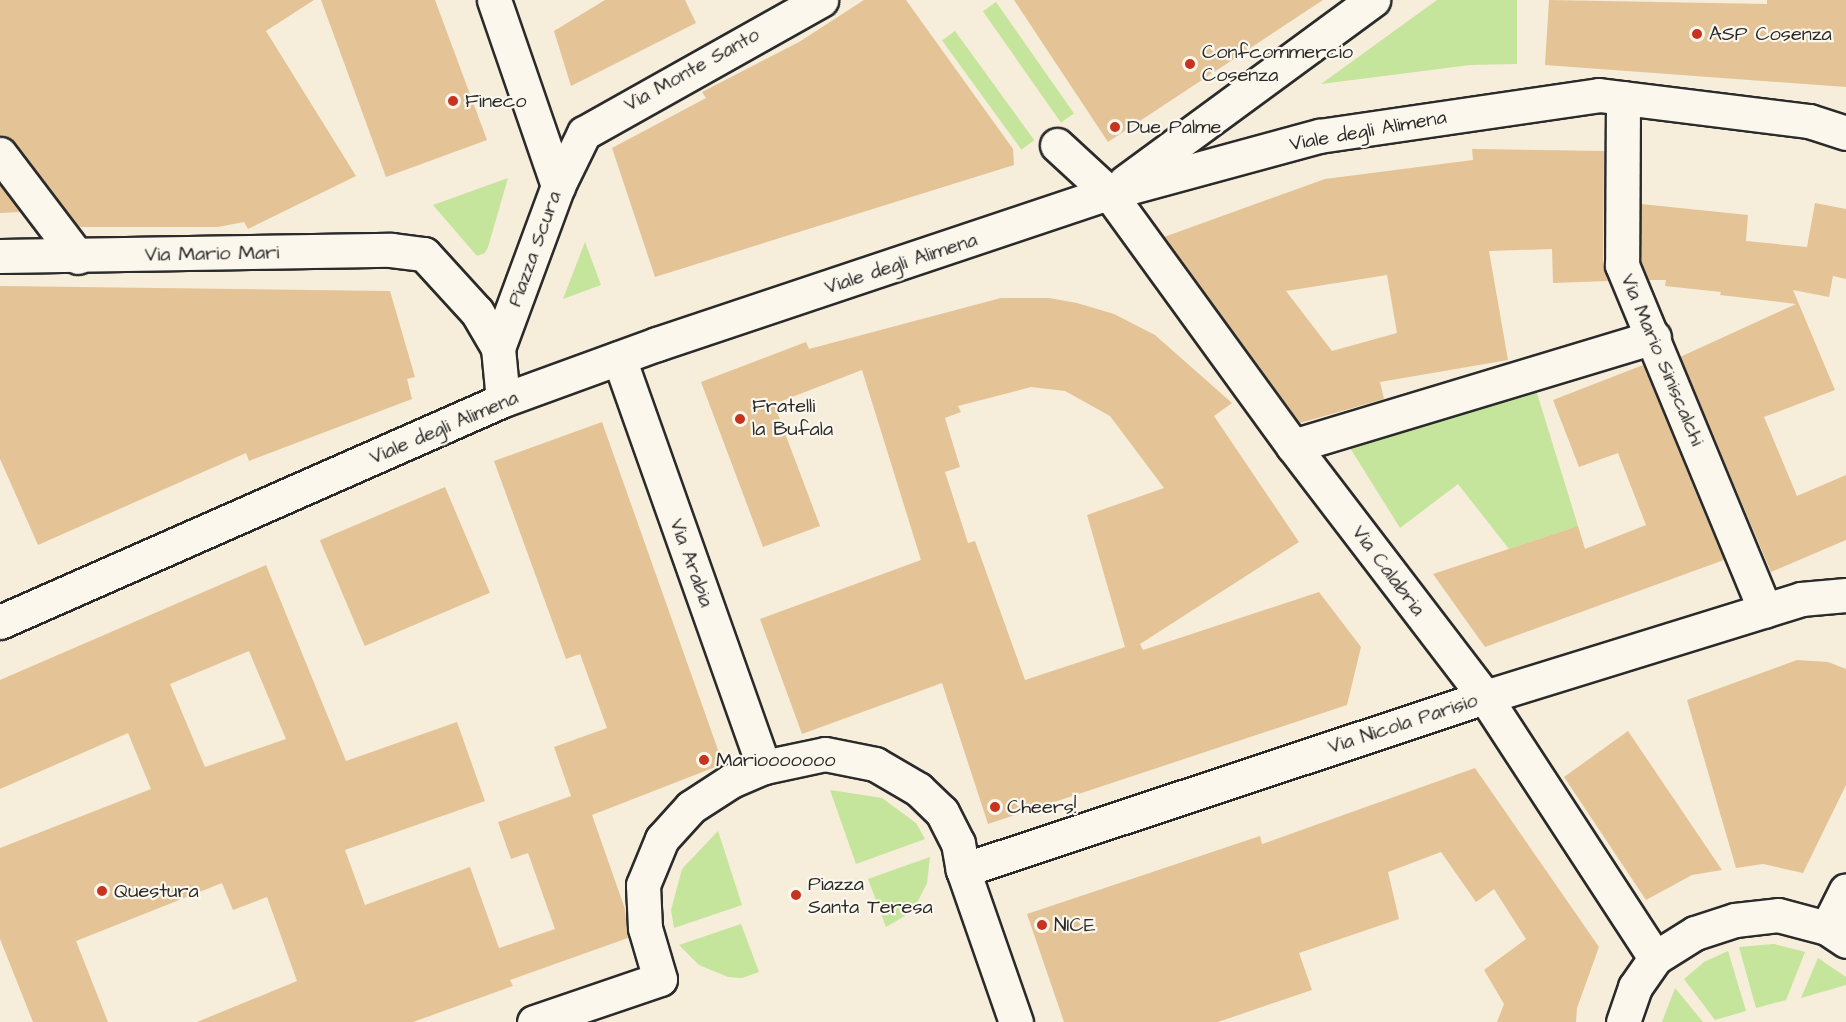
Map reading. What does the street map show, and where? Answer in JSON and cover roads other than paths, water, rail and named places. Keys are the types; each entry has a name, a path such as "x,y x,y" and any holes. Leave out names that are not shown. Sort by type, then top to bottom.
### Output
{"street":[{"path":"494,0 558,186"},
{"name":"Via Monte Santo","path":"573,151 584,133 608,116 821,0"},
{"path":"1109,193 1372,0"},
{"name":"Viale degli Alimena","path":"0,622 503,400 619,358 1109,193 1319,136 1599,95 1809,121 1846,133"},
{"name":"Via Mario Siniscalchi","path":"1623,98 1622,265 1654,337 1765,611"},
{"name":"Via Calabria","path":"1057,145 1109,193 1293,446 1485,697 1654,958"},
{"name":"Piazza Scura","path":"498,348 573,151"},
{"path":"0,154 78,256"},
{"name":"Via Mario Mari","path":"0,256 391,250 424,254"},
{"name":"Piazza Scura","path":"424,254 477,312 498,348 503,400"},
{"path":"1293,446 1654,337"},
{"name":"Via Arabia","path":"619,358 764,767"},
{"name":"Via Nicola Parisio","path":"963,870 1485,697 1801,599 1846,595"},
{"path":"534,1022 660,980 645,928 643,885 662,840 691,807 731,781 764,767 825,754 875,764 918,789 942,812 958,843 963,870 1016,1022"},
{"path":"1623,1022 1635,987 1654,958 1695,933 1735,920 1778,915 1837,934 1846,890"}],"place":[{"name":"ASP Cosenza","path":"1697,34"},
{"name":"Confcommercio Cosenza","path":"1190,64"},
{"name":"Fineco","path":"453,101"},
{"name":"Due Palme","path":"1115,127"},
{"name":"Fratelli la Bufala","path":"740,419"},
{"name":"Mariooooooo","path":"704,760"},
{"name":"Cheers!","path":"995,807"},
{"name":"Questura","path":"102,891"},
{"name":"Piazza Santa Teresa","path":"796,895"},
{"name":"NICE","path":"1042,925"}]}
